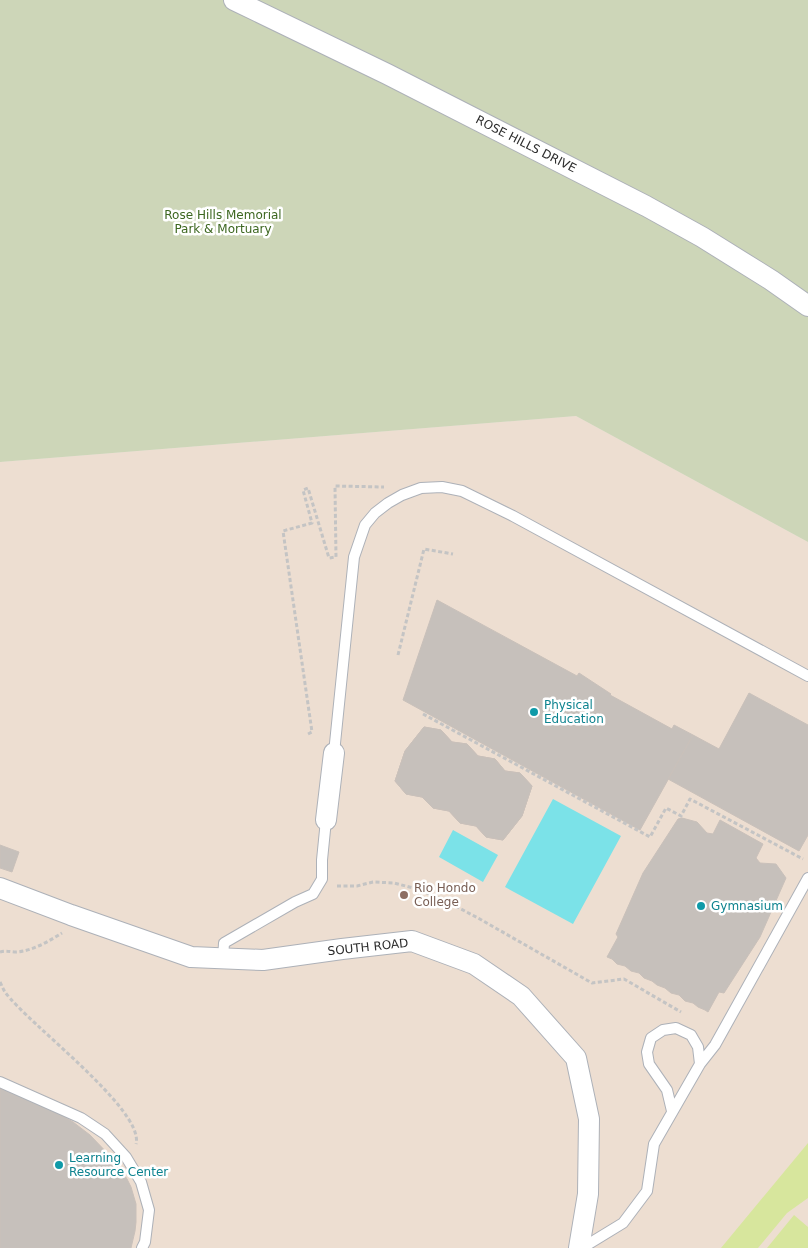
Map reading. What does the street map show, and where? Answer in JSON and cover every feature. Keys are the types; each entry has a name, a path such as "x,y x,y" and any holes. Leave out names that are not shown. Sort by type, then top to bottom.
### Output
{"street":[{"name":"ROSE HILLS DRIVE","path":"234,0 387,74 646,206 702,237 771,280 808,306"},
{"path":"326,820 334,753"},
{"name":"SOUTH ROAD","path":"0,888 70,915 191,957 262,960 412,942 474,964 521,996 576,1058 589,1119 588,1194 580,1248"}],"lane":[{"path":"334,753 354,557 365,525 375,513 402,495 421,488 442,487 462,491 513,516 808,676"},
{"path":"223,958 224,943 313,894 322,880 326,820"},
{"path":"580,1248 622,1223 647,1191 654,1144 700,1064 715,1045 808,878"},
{"path":"672,1111 668,1090 649,1064 647,1052 651,1038 663,1030 676,1028 690,1035 698,1047 700,1064"},
{"path":"0,1082 81,1118 105,1134 126,1157 141,1182 149,1210 145,1242 142,1248"}],"path":[{"path":"308,734 312,732 283,531 312,523 303,490 308,488 329,558 336,557 335,486 392,487"},
{"path":"398,655 424,549 453,554"},
{"path":"423,714 650,838 666,808 681,816 690,799 803,859"},
{"path":"319,884 357,886 373,882 394,883 417,889 478,918 592,983 624,979 686,1014"},
{"path":"0,952 3,950 16,952 30,950 52,940 63,933 70,915"},
{"path":"0,982 4,992 30,1019 104,1088 128,1120 137,1140 136,1145 126,1157"}],"shaded area":[{"name":"Rio Hondo College","path":"576,416 808,542 808,1248 0,1248 0,462"}],"green space":[{"name":"Rose Hills Memorial Park & Mortuary","path":"0,0 808,0 808,542 576,416 0,462"},
{"path":"808,1143 808,1198 787,1213 758,1248 721,1248"},
{"path":"794,1215 808,1227 808,1248 767,1248"}],"water":[{"path":"553,799 621,836 573,924 505,887"},
{"path":"453,830 498,855 483,882 439,857"}],"building":[{"name":"Physical Education","path":"437,600 577,676 579,673 610,695 672,729 674,725 693,735 640,830 403,700"},
{"path":"749,693 808,725 808,835 799,851 668,779 693,735 719,749"},
{"path":"424,727 441,730 452,742 467,744 478,756 495,759 505,771 520,773 532,786 522,816 503,840 486,837 476,826 460,823 449,811 433,808 422,797 406,794 395,781 405,751"},
{"path":"424,727 441,730 452,742 467,744 478,756 495,759 505,771 520,773 532,786 522,816 503,840 486,837 476,826 460,823 449,811 433,808 422,797 406,794 395,781 405,751"},
{"name":"Gymnasium","path":"682,818 697,822 707,833 713,834 720,820 763,844 756,858 760,863 776,864 786,878 760,937 724,993 719,992 708,1012 607,957 618,937 616,934 643,873 678,819"},
{"path":"0,845 19,852 12,872 0,868"},
{"name":"Learning Resource Center","path":"0,1088 23,1096 73,1122 90,1135 113,1159 127,1179 136,1204 135,1231 131,1248 0,1248"}],"place":[{"name":"Physical Education","path":"534,712"},
{"name":"Rio Hondo College","path":"404,895"},
{"name":"Gymnasium","path":"701,906"},
{"name":"Learning Resource Center","path":"59,1165"}]}
